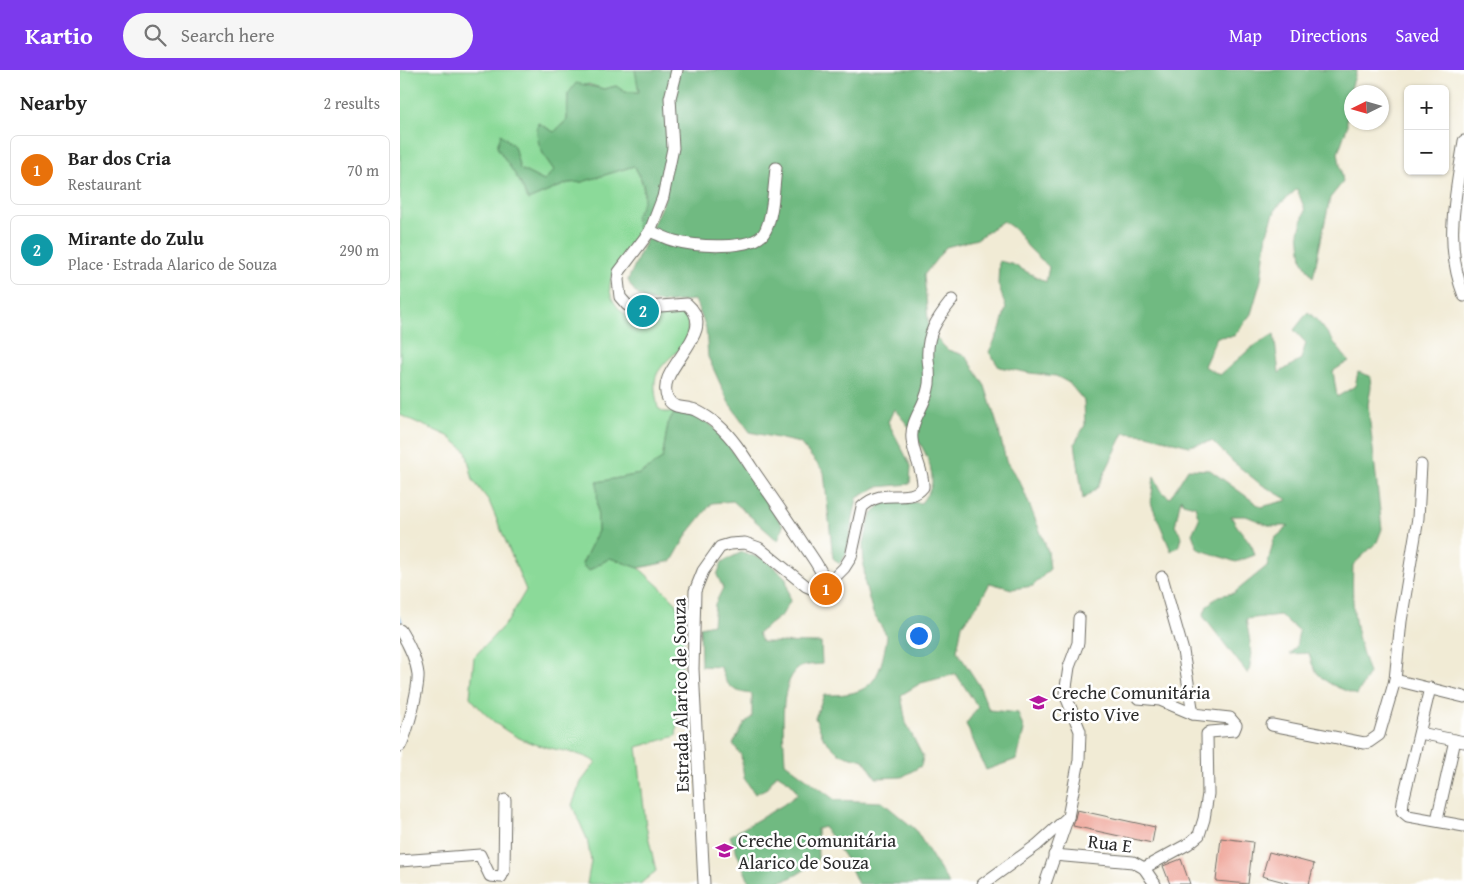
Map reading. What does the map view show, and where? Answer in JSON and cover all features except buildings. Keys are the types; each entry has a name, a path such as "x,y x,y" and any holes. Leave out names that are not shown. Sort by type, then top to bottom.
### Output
{"street":[{"path":"676,70 670,98 673,148 664,197 650,231 619,272 618,289 627,305 634,308 687,304 695,313 697,322 695,334 668,378 666,388 668,400 677,407 692,409 702,413 728,436 790,523 827,585 844,568 850,557 862,507 877,496 913,496 923,487 921,472 912,441 913,426 928,390 928,345 930,334 936,320 952,300"},
{"path":"1464,140 1451,248 1454,268 1464,296"},
{"path":"650,231 674,241 694,244 736,245 756,239 764,234 768,223 776,168"},
{"path":"1272,725 1364,743 1379,735 1395,680 1406,584 1418,518 1421,465"},
{"name":"Estrada Alarico de Souza","path":"704,884 696,763 693,626 695,591 703,571 720,547 746,543 759,548 806,586 813,589 827,585"},
{"path":"1162,577 1182,651 1193,714"},
{"path":"1045,884 1068,817 1081,739 1065,694 1066,681 1078,643 1079,618"},
{"path":"400,630 418,675 410,720 400,746"},
{"path":"1395,680 1464,697"},
{"path":"1430,688 1402,806 1404,814 1464,826"},
{"path":"1138,698 1160,700 1198,716 1230,718 1236,725 1234,730 1210,732 1206,738 1208,794 1199,835 1188,844 1144,868"},
{"path":"1420,733 1460,741 1437,820"},
{"path":"400,862 480,855 490,876 501,876 504,871 505,800"},
{"path":"983,884 996,872 1037,845 1068,817"},
{"name":"Rua E","path":"1054,855 1128,861 1144,868 1154,882"}],"green space":[{"path":"400,70 635,70 636,72 639,92 625,92 616,86 604,89 588,84 568,94 567,120 554,132 538,123 543,155 554,170 544,181 520,169 514,146 501,135 497,147 520,182 528,200 568,183 582,182 634,166 644,191 638,234 649,230 629,251 613,273 610,284 611,296 618,307 631,319 679,311 687,315 688,327 685,343 664,364 655,380 658,408 664,412 675,412 668,424 662,459 640,474 598,482 598,531 582,564 588,571 610,558 639,568 676,602 684,639 676,736 637,747 646,826 656,871 640,884 587,884 591,861 587,839 572,805 581,782 596,762 589,758 527,742 508,732 492,720 470,697 474,657 508,621 526,590 489,501 473,480 466,451 448,436 400,415"},
{"path":"635,70 675,70 671,149 649,230 639,234 635,216 642,203 644,191 641,179 634,166 582,182 568,183 528,200 520,182 497,147 501,134 514,146 520,169 544,181 554,170 540,148 537,136 538,123 554,132 567,120 568,94 576,83 604,89 616,86 625,92 639,92"},
{"path":"679,70 1357,70 1352,85 1344,85 1344,130 1346,130 1338,153 1343,182 1330,198 1313,278 1302,260 1299,232 1305,210 1297,189 1276,208 1267,233 1261,280 1251,314 1234,336 1217,337 1204,366 1220,375 1251,348 1274,334 1279,373 1301,359 1306,343 1294,330 1308,312 1349,361 1333,371 1337,397 1355,386 1358,372 1370,376 1371,387 1368,405 1382,529 1377,542 1353,565 1353,608 1360,645 1369,673 1357,695 1333,685 1320,676 1315,670 1309,653 1290,654 1296,647 1299,631 1280,615 1246,619 1251,653 1248,674 1203,616 1207,606 1218,596 1234,593 1267,566 1274,539 1289,526 1271,526 1246,516 1231,516 1251,544 1255,555 1236,562 1198,549 1192,534 1199,519 1195,506 1183,503 1181,498 1175,526 1182,537 1180,545 1171,551 1151,503 1154,476 1162,492 1170,498 1188,469 1210,470 1261,507 1288,500 1259,483 1232,461 1212,441 1189,446 1147,435 1124,433 1098,487 1083,499 1075,443 1085,425 1084,401 1069,383 1056,376 999,367 989,352 1000,329 1006,308 998,284 999,261 1012,264 1046,282 1049,267 1028,247 1016,230 1003,221 977,239 946,247 924,275 929,331 948,350 966,356 985,386 1006,461 1021,484 1048,551 1050,569 1033,586 1012,589 990,583 979,603 962,625 957,651 979,685 989,710 1018,713 1024,730 1017,759 986,770 966,724 978,707 956,674 921,683 901,695 906,723 923,757 921,766 902,777 876,778 864,760 839,754 824,739 815,718 824,695 853,693 871,683 881,665 887,636 873,613 865,584 863,548 870,517 881,504 897,501 921,503 928,493 932,482 929,462 920,443 894,409 888,422 911,466 910,484 877,487 857,498 846,555 839,564 833,558 824,472 800,443 750,432 729,403 708,357 706,328 695,300 656,302 640,296 633,290 628,280 665,198 672,98"},
{"path":"675,412 699,417 718,430 783,526 778,541 733,501 712,503 688,533 672,561 639,568 610,558 588,571 582,564 598,531 597,482 640,474 662,459 668,424"},
{"path":"742,552 766,560 786,578 790,601 782,615 758,633 762,642 821,643 822,664 807,665 799,668 787,686 783,712 785,763 835,800 882,802 915,829 949,884 858,884 848,862 824,827 817,829 818,859 810,866 787,879 771,883 750,884 730,836 798,794 791,783 777,774 767,788 755,794 744,778 741,755 733,744 745,723 752,717 752,694 740,692 731,687 725,679 721,667 701,666 700,627 713,624 715,604 723,588 717,575 722,562"}],"place":[{"name":"Mirante do Zulu","path":"643,311"},
{"name":"Bar dos Cria","path":"826,589"},
{"name":"Creche Comunitária Cristo Vive","path":"1038,703"},
{"name":"Creche Comunitária Alarico de Souza","path":"724,851"}]}
